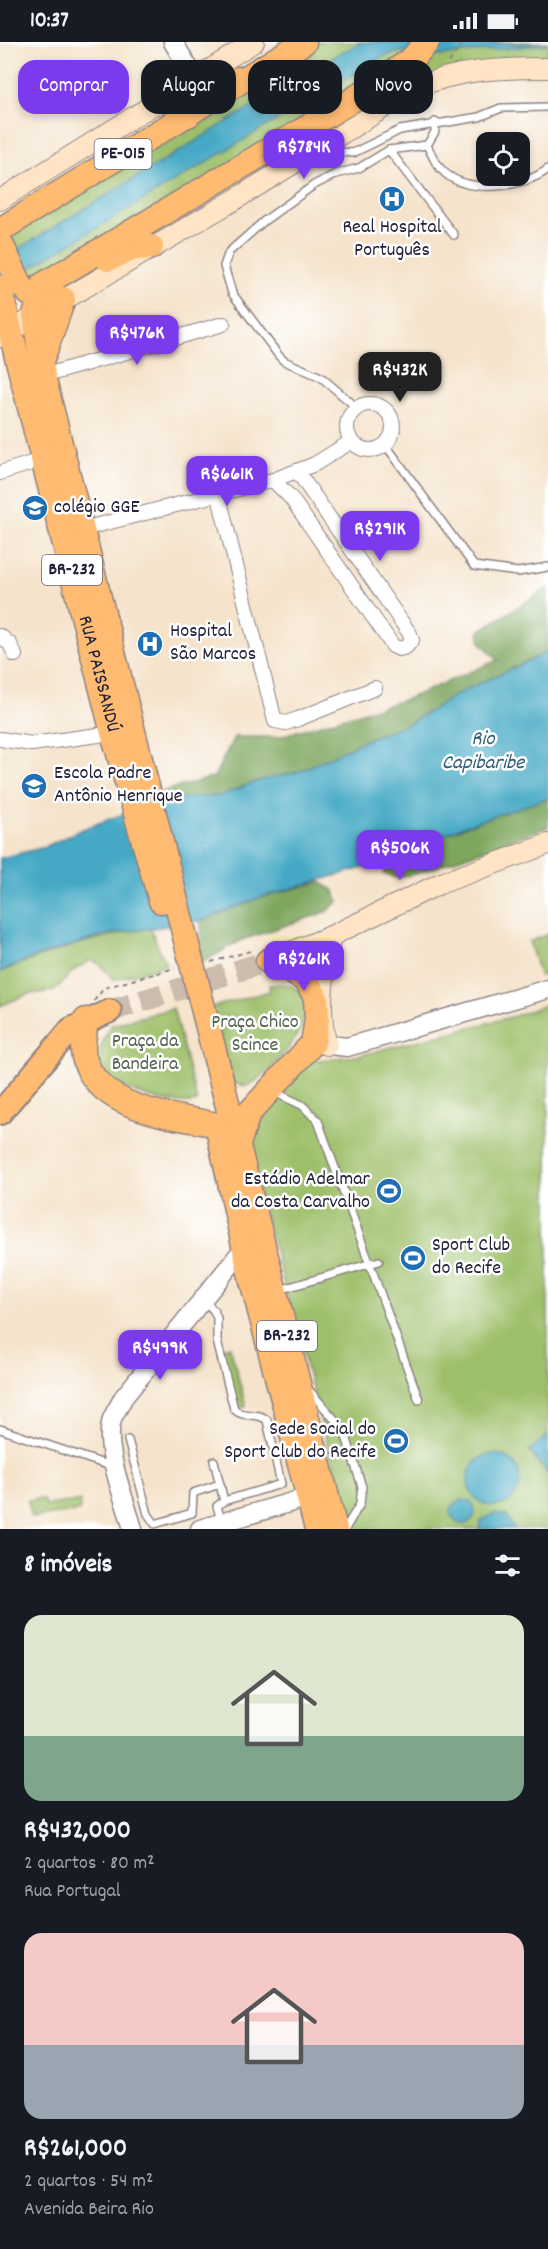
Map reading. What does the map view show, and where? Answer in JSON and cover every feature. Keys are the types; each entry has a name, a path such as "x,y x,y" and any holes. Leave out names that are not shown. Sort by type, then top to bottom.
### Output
{"highway":[{"name":"PE-015","path":"0,230 304,42"},
{"path":"0,242 19,305 74,267 348,103 411,60 427,42"},
{"path":"236,80 247,78"},
{"path":"74,267 89,266 134,249 151,248"},
{"name":"BR-232","path":"19,305 42,368"},
{"name":"RUA PAISSANDÚ","path":"19,305 44,459 113,733 144,805"},
{"name":"RUA PAISSANDÚ","path":"42,368 83,529 144,805"},
{"name":"BR-232","path":"144,805 184,958 238,1144 335,1529"},
{"name":"BR-232","path":"184,958 247,1261 317,1529"},
{"path":"238,1144 248,1114 269,1089 320,1044 316,998 307,981 271,960"},
{"path":"86,1020 83,1054 87,1064 92,1073 118,1098 134,1106 217,1125"}],"main road":[{"path":"224,60 254,42"},
{"path":"19,305 151,248 328,144 416,87 433,80 491,68 548,68"},
{"path":"0,200 141,112"},
{"path":"271,960 331,936 439,884 548,844"},
{"path":"320,1044 324,971 331,936"},
{"path":"0,1113 71,1029 86,1020 110,1011"}],"street":[{"path":"173,42 184,60"},
{"path":"42,368 223,324"},
{"path":"371,404 385,410 392,423 392,431 385,444 370,450 352,441 347,422 356,407 371,404"},
{"path":"83,529 273,480 321,461 352,441"},
{"path":"0,473 44,459"},
{"path":"273,480 291,498 393,646 399,649 406,647 411,643 410,634 297,471"},
{"path":"219,493 275,721 286,723 375,688"},
{"path":"0,636 9,644 15,655"},
{"path":"0,740 32,744 113,733"},
{"path":"320,1044 347,1047 548,989"},
{"path":"133,1529 115,1468 110,1440 112,1419 123,1398 203,1299 222,1277 247,1261 260,1228"},
{"path":"208,1527 309,1497"}],"lane":[{"path":"328,144 341,152 353,153 400,130 435,122 479,117 501,108 548,107"},
{"path":"427,145 435,132 435,122"},
{"path":"400,130 403,146"},
{"path":"356,407 321,377 284,362 232,293 224,266 229,252 241,239 300,194 336,174 359,168 389,150 403,146 427,145"},
{"path":"427,145 445,173 466,184 492,185 526,181 548,170"},
{"path":"389,150 454,235"},
{"path":"385,444 474,566 518,572 548,567"},
{"path":"269,1089 302,1105 318,1121 419,1400"},
{"path":"276,1291 379,1261"},
{"path":"203,1299 217,1318 217,1341 234,1409 240,1414 260,1416 267,1420 282,1482 277,1487 218,1503 208,1527"},
{"path":"297,1378 344,1430 362,1487 360,1504 345,1529"},
{"path":"0,1429 115,1468"},
{"path":"128,1440 148,1514 155,1524 192,1513 193,1493 220,1484"},
{"path":"214,1461 224,1501"}],"path":[{"path":"449,62 463,42"},
{"path":"86,1020 94,998 104,988 184,958 270,949 271,960"},
{"path":"332,1452 344,1460 359,1455"}],"green space":[{"path":"315,42 548,42 548,67 433,76 433,60 354,60 354,96 342,104 342,60 285,60"},
{"path":"248,82 248,114 326,114 240,169 0,310 0,230 194,114 236,114 236,89"},
{"path":"548,588 548,652 461,692 410,723 372,737 298,772 258,781 220,796 164,799 161,792 214,777 234,737 277,737 407,699 498,660 481,643 479,631"},
{"path":"548,798 548,827 415,874 397,878 384,874 387,861 426,842"},
{"path":"320,882 335,891 338,902 326,912 242,940 201,963 201,921 258,898"},
{"path":"150,928 166,965 114,980 100,964 91,960 74,970 54,991 28,994 0,1006 0,972 111,935"},
{"path":"548,934 548,973 540,976 529,942"},
{"name":"Praça Chico Scince","path":"284,984 300,991 306,1003 304,1018 296,1035 285,1052 258,1079 246,1086 232,1083 209,1008 270,991 269,985"},
{"name":"Sport Club do Recife","path":"548,1004 548,1529 350,1529 255,1177 249,1151 252,1121 308,1061 357,1056 515,1016"},
{"name":"Praça da Bandeira","path":"173,1008 197,1102 160,1100 131,1091 109,1077 101,1063 101,1046 112,1025"},
{"path":"230,1346 246,1407 236,1409 220,1349"},
{"path":"43,1499 46,1505 80,1501 80,1511 31,1518 28,1500"}],"water":[{"path":"363,42 548,44 440,56 400,52 377,60 354,60 354,74 342,81 342,60 329,60"},
{"path":"248,109 248,114 287,114 0,286 0,260"},
{"name":"Rio Capibaribe","path":"548,652 548,798 461,827 387,861 258,898 201,921 105,935 37,956 0,972 0,858 45,847 80,830 164,799 220,796 258,781 298,772 372,737 410,723 461,692"},
{"path":"548,1435 548,1474 529,1451"},
{"path":"494,1454 504,1456 512,1462 518,1470 520,1480 518,1490 512,1498 504,1504 494,1506 484,1504 476,1498 470,1490 468,1480 470,1470 476,1462 484,1456"},
{"path":"463,1500 472,1503 475,1512 472,1521 463,1524 454,1521 451,1512 454,1503"},
{"path":"495,1513 507,1516 514,1529 479,1529 482,1520"}],"tunnel":[{"path":"110,1011 259,964"}],"place":[{"name":"Real Hospital Português","path":"392,199"},
{"name":"colégio GGE","path":"35,508"},
{"name":"Hospital São Marcos","path":"150,644"},
{"name":"Escola Padre Antônio Henrique","path":"34,786"},
{"name":"Estádio Adelmar da Costa Carvalho","path":"389,1191"},
{"name":"Sport Club do Recife","path":"413,1258"},
{"name":"Sede Social do Sport Club do Recife","path":"396,1441"}]}
